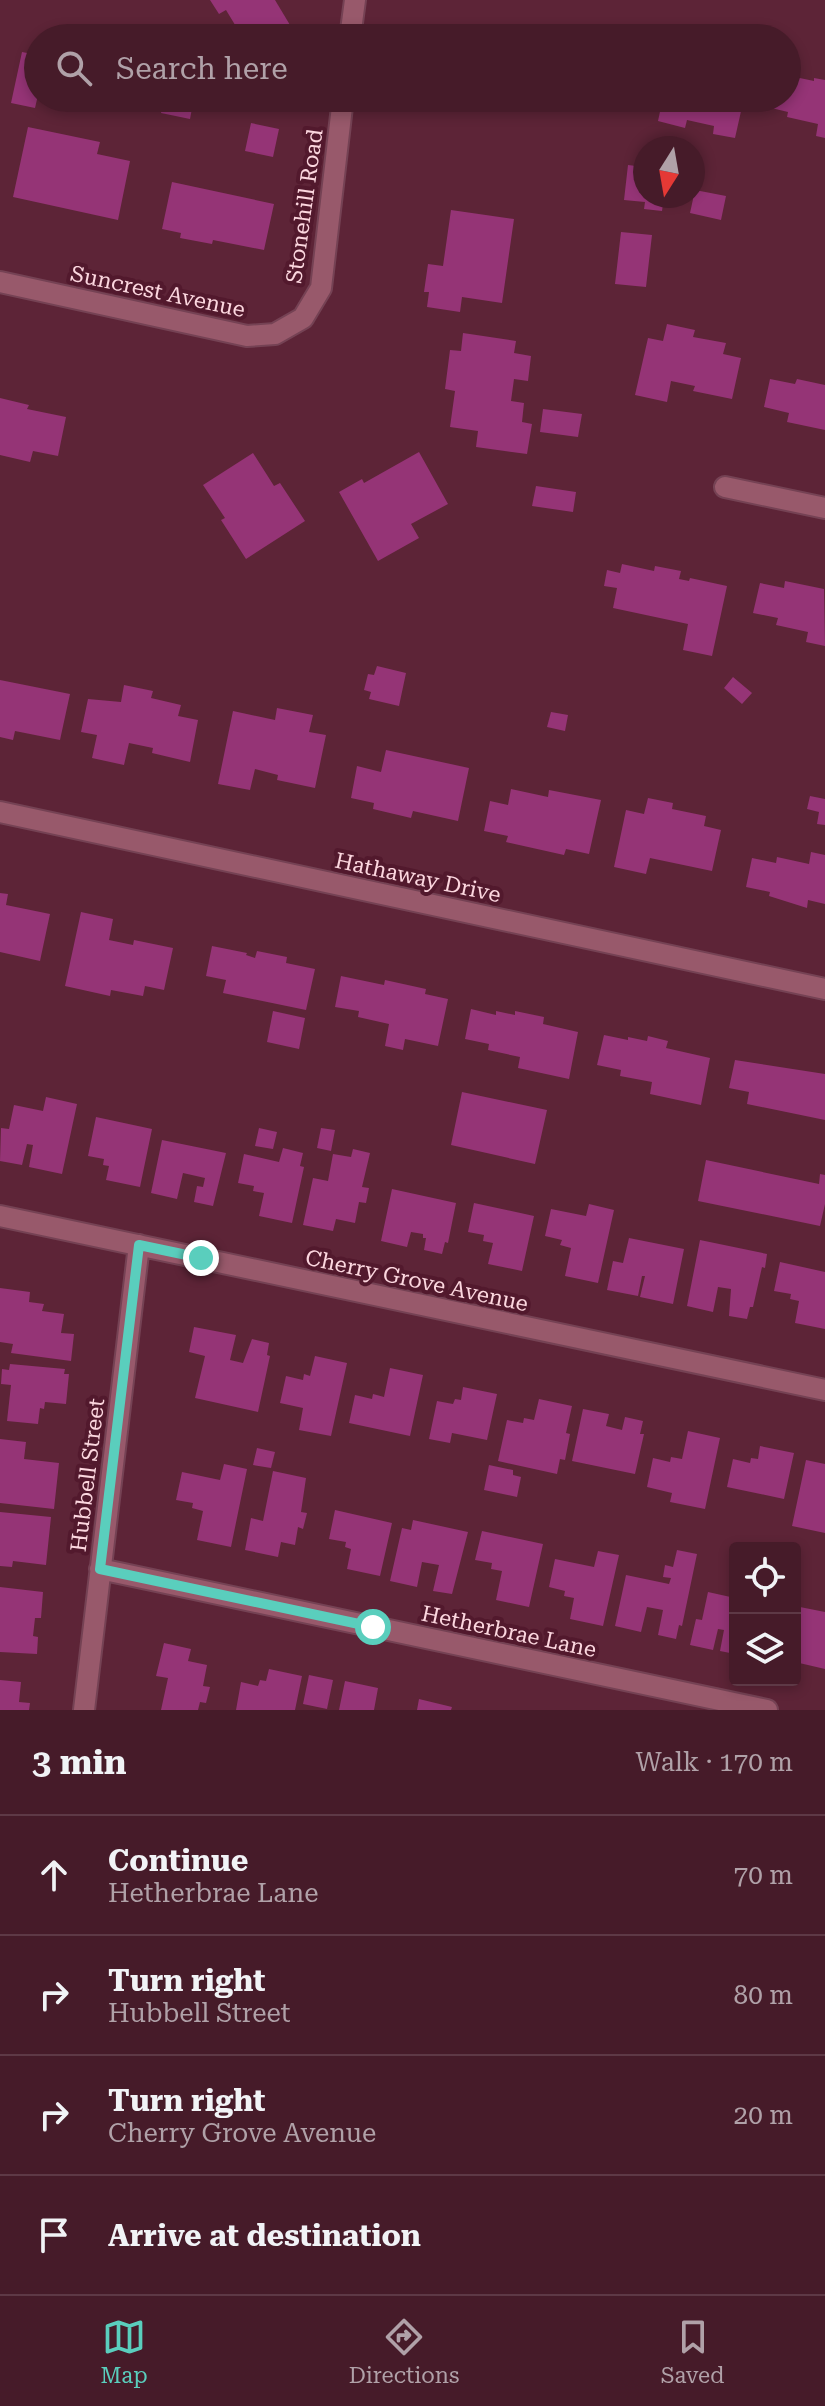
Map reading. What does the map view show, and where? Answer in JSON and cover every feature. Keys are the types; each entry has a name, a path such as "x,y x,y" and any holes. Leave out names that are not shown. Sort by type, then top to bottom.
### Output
{"street":[{"path":"352,24 355,0"},
{"name":"Stonehill Road","path":"303,318 321,288 341,112"},
{"name":"Suncrest Avenue","path":"0,282 247,336 275,334 303,318"},
{"path":"725,487 825,508"},
{"name":"Hathaway Drive","path":"0,812 825,989"},
{"name":"Cherry Grove Avenue","path":"0,1216 825,1390"},
{"name":"Hubbell Street","path":"84,1710 139,1245"},
{"name":"Hetherbrae Lane","path":"100,1569 767,1710"}],"building":[{"path":"210,0 275,0 289,24 234,24 226,10 219,14"},
{"path":"22,52 24,52 24,106 11,103"},
{"path":"801,78 825,80 825,138 816,136 818,124 787,117 788,112 801,112"},
{"path":"161,112 191,112 190,119"},
{"path":"660,112 741,112 735,138 713,134 714,126 687,120 685,128 658,121"},
{"path":"251,123 279,129 273,157 245,151"},
{"path":"28,127 100,142 97,154 130,161 118,220 13,197"},
{"path":"628,165 633,166 633,201 624,200"},
{"path":"172,182 274,204 264,250 213,240 212,244 180,238 181,233 162,229"},
{"path":"705,192 726,196 721,220 690,213 691,208 705,208"},
{"path":"451,210 514,219 502,303 462,297 460,312 427,307 429,292 424,292 428,264 443,266"},
{"path":"621,232 652,235 646,287 615,284"},
{"path":"667,324 695,330 693,337 726,343 723,354 741,358 732,399 693,391 695,386 671,381 667,402 635,395 648,338 663,341"},
{"path":"463,333 516,341 514,353 531,356 528,381 514,379 511,401 524,403 522,422 532,424 527,454 476,447 478,431 450,427 455,391 445,389 450,350 461,351"},
{"path":"770,379 795,384 797,379 825,385 825,430 787,422 789,413 764,407"},
{"path":"0,398 29,405 27,409 66,417 58,456 33,451 30,462 0,455"},
{"path":"543,409 582,414 578,437 540,432"},
{"path":"419,452 448,504 411,524 419,538 378,561 339,492 362,479 364,483"},
{"path":"253,453 274,486 280,483 305,521 246,559 221,520 225,518 203,485"},
{"path":"536,486 576,492 573,512 532,506"},
{"path":"622,564 654,571 655,566 681,571 679,579 689,581 690,578 727,586 712,656 683,650 688,624 613,608 617,588 604,586 607,570 620,573"},
{"path":"785,581 824,589 825,646 806,642 808,632 776,625 778,618 753,613 760,583 784,588"},
{"path":"377,666 406,673 399,706 369,699 371,692 364,690 368,674 374,675"},
{"path":"733,677 752,693 742,704 724,688"},
{"path":"0,680 70,694 60,740 15,731 13,740 0,737"},
{"path":"124,685 153,691 151,698 181,705 178,716 198,720 190,762 152,753 153,748 129,743 124,765 92,758 97,735 81,732 88,699 121,702"},
{"path":"277,708 313,715 309,732 326,735 315,788 277,780 278,775 255,769 250,790 218,784 233,711 275,720"},
{"path":"551,712 568,715 565,731 547,727"},
{"path":"386,750 469,768 458,821 413,811 411,818 373,809 374,803 351,798 357,766 381,772"},
{"path":"511,789 548,797 549,790 601,800 589,854 566,849 564,855 506,842 508,836 484,831 490,801 508,805"},
{"path":"810,796 825,799 825,825 817,824 819,812 807,809"},
{"path":"648,798 673,803 672,809 706,816 704,826 721,830 712,871 650,858 646,874 614,867 626,810 644,814"},
{"path":"811,852 825,855 825,904 808,900 807,908 769,896 770,892 746,887 752,858 776,863 777,857 809,864"},
{"path":"0,893 8,894 6,905 50,914 40,961 0,952"},
{"path":"81,912 113,919 109,940 133,945 134,940 173,948 164,990 145,986 143,996 111,990 110,996 65,986"},
{"path":"212,946 247,953 255,958 257,951 287,957 286,963 315,969 306,1010 223,993 226,980 206,976"},
{"path":"341,976 384,985 385,980 426,989 425,994 448,999 438,1046 405,1039 403,1050 385,1046 389,1024 358,1017 359,1011 335,1007"},
{"path":"471,1009 496,1015 496,1011 515,1015 515,1011 544,1017 543,1024 578,1032 569,1079 518,1068 520,1057 488,1050 489,1044 465,1039"},
{"path":"273,1011 305,1018 299,1049 267,1042"},
{"path":"604,1035 647,1041 648,1036 668,1041 666,1048 710,1058 701,1105 650,1094 652,1082 620,1076 621,1070 597,1065"},
{"path":"735,1060 825,1074 825,1120 747,1104 749,1092 729,1088"},
{"path":"462,1092 547,1110 535,1164 451,1145"},
{"path":"46,1097 77,1104 62,1174 29,1167 33,1145 27,1144 22,1165 0,1161 1,1128 9,1129 14,1105 43,1111"},
{"path":"96,1117 152,1129 140,1187 106,1180 109,1166 103,1165 104,1159 88,1156"},
{"path":"259,1128 277,1132 273,1149 255,1146"},
{"path":"321,1128 335,1130 331,1151 317,1148"},
{"path":"162,1140 226,1153 213,1206 194,1202 197,1186 203,1187 205,1178 183,1173 177,1199 151,1193"},
{"path":"283,1148 303,1153 300,1166 304,1167 292,1223 259,1216 264,1193 253,1191 254,1186 238,1183 244,1154 279,1162"},
{"path":"353,1149 370,1153 362,1187 369,1188 366,1203 359,1202 355,1223 336,1219 333,1231 303,1225 313,1178 328,1181 333,1154 351,1157"},
{"path":"706,1160 819,1184 820,1174 825,1175 825,1204 820,1226 698,1201"},
{"path":"392,1189 456,1203 448,1243 445,1242 442,1254 424,1250 426,1238 423,1234 411,1232 407,1247 381,1241"},
{"path":"474,1203 534,1216 522,1271 488,1264 493,1243 483,1241 484,1235 468,1232"},
{"path":"589,1204 614,1210 598,1283 565,1276 571,1248 560,1245 562,1240 545,1236 551,1209 586,1216"},
{"path":"629,1238 684,1249 673,1304 640,1297 645,1276 642,1276 638,1296 607,1290 613,1261 623,1263"},
{"path":"700,1240 767,1254 747,1319 729,1316 731,1289 718,1287 713,1312 687,1306"},
{"path":"780,1262 825,1272 825,1329 795,1323 799,1301 790,1299 791,1294 774,1291"},
{"path":"0,1288 30,1292 29,1302 44,1304 42,1311 64,1314 61,1333 74,1334 71,1361 11,1353 13,1344 0,1342"},
{"path":"194,1327 236,1335 230,1360 243,1363 252,1339 269,1343 267,1355 270,1356 258,1412 195,1398 205,1356 189,1352"},
{"path":"315,1356 347,1363 331,1436 299,1430 303,1408 280,1403 286,1376 303,1380 304,1374 310,1376"},
{"path":"10,1364 65,1369 64,1374 69,1374 66,1404 45,1402 44,1409 40,1408 38,1424 7,1421 11,1385 1,1384 2,1369 9,1370"},
{"path":"390,1368 423,1375 410,1436 349,1423 355,1395 372,1399 373,1394 384,1397"},
{"path":"463,1387 497,1394 487,1440 452,1433 450,1443 429,1439 437,1401 453,1404 455,1399 461,1400"},
{"path":"539,1399 572,1406 566,1433 570,1434 565,1460 560,1459 557,1474 498,1461 507,1420 523,1423 524,1418 534,1420"},
{"path":"583,1409 609,1414 606,1426 622,1430 625,1417 643,1421 640,1434 644,1434 635,1474 572,1461"},
{"path":"688,1431 720,1438 705,1509 670,1502 672,1493 647,1487 653,1458 670,1462 671,1457 682,1459"},
{"path":"0,1439 26,1442 24,1459 59,1463 54,1509 0,1503"},
{"path":"760,1446 794,1453 784,1499 727,1487 733,1459 750,1463 751,1458 758,1459"},
{"path":"257,1448 275,1452 271,1468 253,1465"},
{"path":"806,1460 825,1464 825,1533 792,1526"},
{"path":"224,1464 247,1469 231,1547 197,1540 203,1511 192,1508 193,1503 176,1500 182,1472 220,1480"},
{"path":"489,1465 513,1470 513,1475 521,1477 517,1497 484,1490"},
{"path":"273,1471 306,1478 301,1512 307,1513 303,1529 298,1527 295,1545 281,1542 278,1557 245,1550 251,1518 263,1521"},
{"path":"335,1510 392,1523 380,1576 347,1569 351,1549 345,1547 346,1542 329,1539"},
{"path":"0,1512 51,1517 46,1565 13,1561 12,1567 0,1566"},
{"path":"413,1520 468,1532 452,1594 433,1591 439,1565 422,1562 417,1587 390,1581 402,1528 411,1530"},
{"path":"482,1531 543,1544 529,1607 496,1600 502,1571 491,1569 492,1563 475,1560"},
{"path":"677,1550 697,1554 682,1626 679,1625 676,1639 658,1635 663,1610 647,1607 641,1632 615,1626 626,1575 669,1584 671,1578 663,1577 665,1565 673,1567"},
{"path":"598,1551 619,1555 603,1626 570,1619 574,1598 564,1596 565,1591 549,1587 555,1559 594,1567"},
{"path":"0,1587 43,1592 41,1618 35,1618 33,1636 38,1637 37,1654 0,1652"},
{"path":"708,1592 729,1597 729,1653 720,1651 724,1630 718,1629 713,1650 690,1645 696,1619 702,1620"},
{"path":"801,1607 825,1612 825,1669 801,1663"},
{"path":"164,1643 191,1649 188,1661 207,1665 203,1686 210,1687 206,1703 200,1702 198,1710 161,1710 168,1678 156,1676"},
{"path":"269,1669 302,1676 295,1710 236,1710 241,1682 258,1686 260,1680 266,1681"},
{"path":"309,1675 333,1680 327,1709 303,1704"},
{"path":"0,1680 21,1682 19,1702 30,1703 29,1710 0,1710"},
{"path":"345,1681 378,1688 374,1710 339,1710"},
{"path":"419,1699 452,1707 451,1710 417,1710"}],"route":[{"path":"201,1258 139,1245 100,1569 373,1627"}]}
